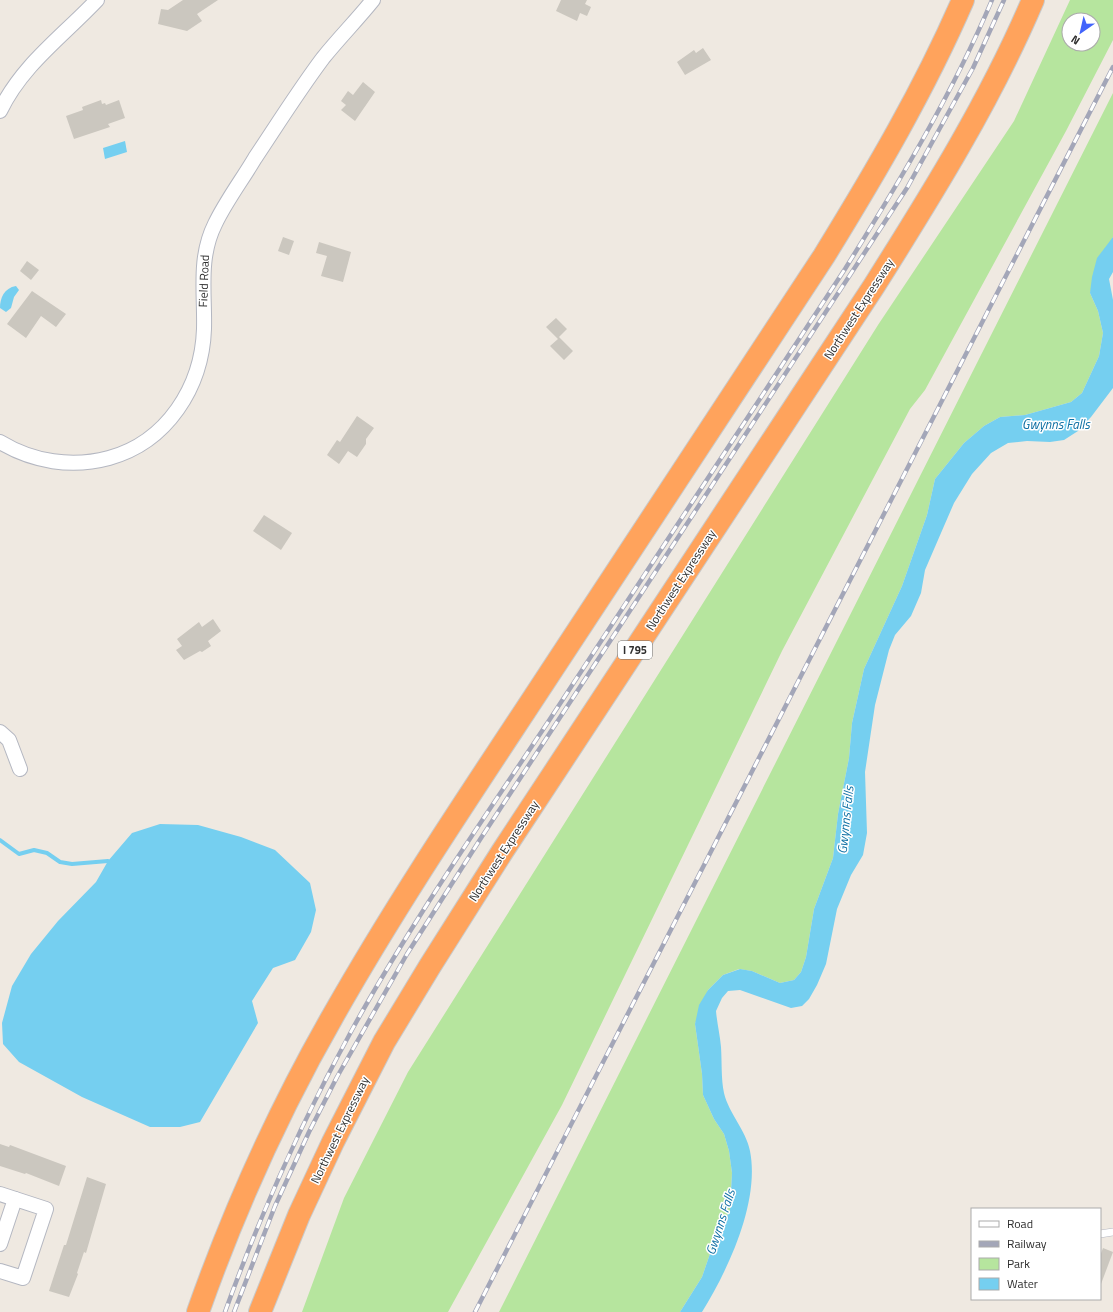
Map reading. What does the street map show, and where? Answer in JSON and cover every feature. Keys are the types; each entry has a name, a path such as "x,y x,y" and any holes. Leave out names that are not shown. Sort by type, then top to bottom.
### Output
{"highway":[{"path":"198,1312 244,1195 304,1069 333,1015 378,938 453,821 824,256 911,108 939,54 963,0"},
{"name":"Northwest Expressway","path":"260,1312 299,1215 336,1136 384,1042 502,852 924,207 997,78 1033,0"}],"street":[{"path":"0,111 20,79 40,55 97,0"},
{"name":"Field Road","path":"0,442 26,454 49,461 72,463 94,462 113,457 145,442 172,417 187,395 198,368 204,330 202,270 206,246 215,224 229,198 301,88 324,57 373,0"},
{"path":"0,732 9,740 20,769"},
{"path":"0,1194 46,1209 22,1278 0,1271"},
{"path":"0,1244 15,1199"}],"lane":[{"path":"1101,1234 1113,1232"}],"green space":[{"path":"1070,0 1113,0 1113,40 1066,131 925,390 910,409 782,651 562,1105 448,1312 302,1312 344,1198 408,1072 878,325 1014,121 1061,19 1061,52 1101,52 1101,12 1064,12"},
{"path":"1113,93 1113,237 1090,293 1098,311 1103,333 1099,356 1082,393 1071,402 1025,415 1000,417 984,426 964,443 935,479 927,515 902,586 864,669 852,723 849,758 838,814 833,858 814,909 806,957 801,972 794,980 780,983 752,971 739,969 723,975 708,990 695,1024 702,1074 703,1095 714,1119 724,1134 729,1151 732,1173 730,1210 713,1245 702,1277 680,1312 499,1312"}],"water":[{"path":"125,141 127,152 105,159 103,148"},
{"name":"Gwynns Falls","path":"1113,237 1113,272 1109,279 1113,300 1113,388 1091,417 1078,431 1064,440 1050,442 1027,441 1008,443 991,453 972,474 954,503 925,570 921,593 911,616 895,635 889,650 875,705 865,772 867,833 863,855 851,875 837,909 826,964 817,985 809,999 802,1006 791,1008 740,990 728,991 722,998 716,1011 721,1047 724,1093 726,1101 745,1136 750,1151 752,1171 750,1192 740,1235 712,1295 702,1312 680,1312 702,1277 713,1245 730,1210 732,1173 729,1151 724,1134 714,1119 703,1095 702,1074 695,1024 699,1005 708,990 723,975 740,969 752,971 780,983 794,980 801,972 806,957 814,909 833,858 838,814 849,758 852,723 864,669 902,586 927,515 935,479 964,443 984,426 1000,417 1025,415 1071,402 1082,393 1099,356 1103,333 1098,311 1090,293 1092,277 1097,258"},
{"path":"16,286 19,290 14,297 11,308 6,312 0,308 2,297 8,289"},
{"path":"160,824 198,825 241,837 275,850 310,883 316,910 311,932 295,960 273,968 252,1001 258,1023 200,1122 180,1127 150,1127 82,1097 19,1062 3,1044 2,1023 12,986 31,954 58,921 96,882 108,861 132,833"}],"building":[{"path":"183,0 218,0 197,14 202,21 187,31 158,24 161,9 168,10"},
{"path":"561,0 587,0 585,4 591,7 587,16 580,13 577,21 556,11"},
{"path":"703,48 711,60 685,75 677,62 694,50 696,53"},
{"path":"363,82 375,92 355,121 341,110 346,105 341,101 348,91 353,95"},
{"path":"101,100 102,104 105,103 106,105 119,100 125,118 108,124 110,127 74,139 66,116 83,110 82,107"},
{"path":"283,237 294,241 289,255 278,251"},
{"path":"319,242 351,252 343,282 321,276 327,256 316,253"},
{"path":"27,261 39,270 31,280 20,271"},
{"path":"32,291 66,314 56,327 41,316 26,338 7,324"},
{"path":"556,318 567,329 559,337 573,351 564,360 550,346 558,339 546,327"},
{"path":"357,416 374,428 366,439 366,444 357,457 348,451 339,464 327,455 337,440 340,442"},
{"path":"264,515 292,533 281,550 253,531"},
{"path":"213,619 221,631 208,641 211,646 184,660 176,650 182,646 177,639 199,622 202,627"},
{"path":"0,1144 9,1147 10,1145 66,1166 59,1186 26,1173 25,1174 0,1166"},
{"path":"87,1177 106,1184 86,1253 84,1252 77,1273 78,1274 69,1297 49,1291 64,1245 66,1245"},
{"path":"1103,1248 1113,1252 1101,1284 1101,1253"}],"waterway":[{"path":"0,840 19,854 34,850 47,853 60,862 72,864 108,861"}],"railway":[{"path":"225,1312 238,1276 283,1168 335,1062 376,988 448,871 550,719 845,269 924,138 960,70 992,0"},
{"path":"234,1312 275,1206 309,1132 337,1077 407,954 481,838 907,188 973,68 1004,0"},
{"path":"475,1312 1113,67"}]}
